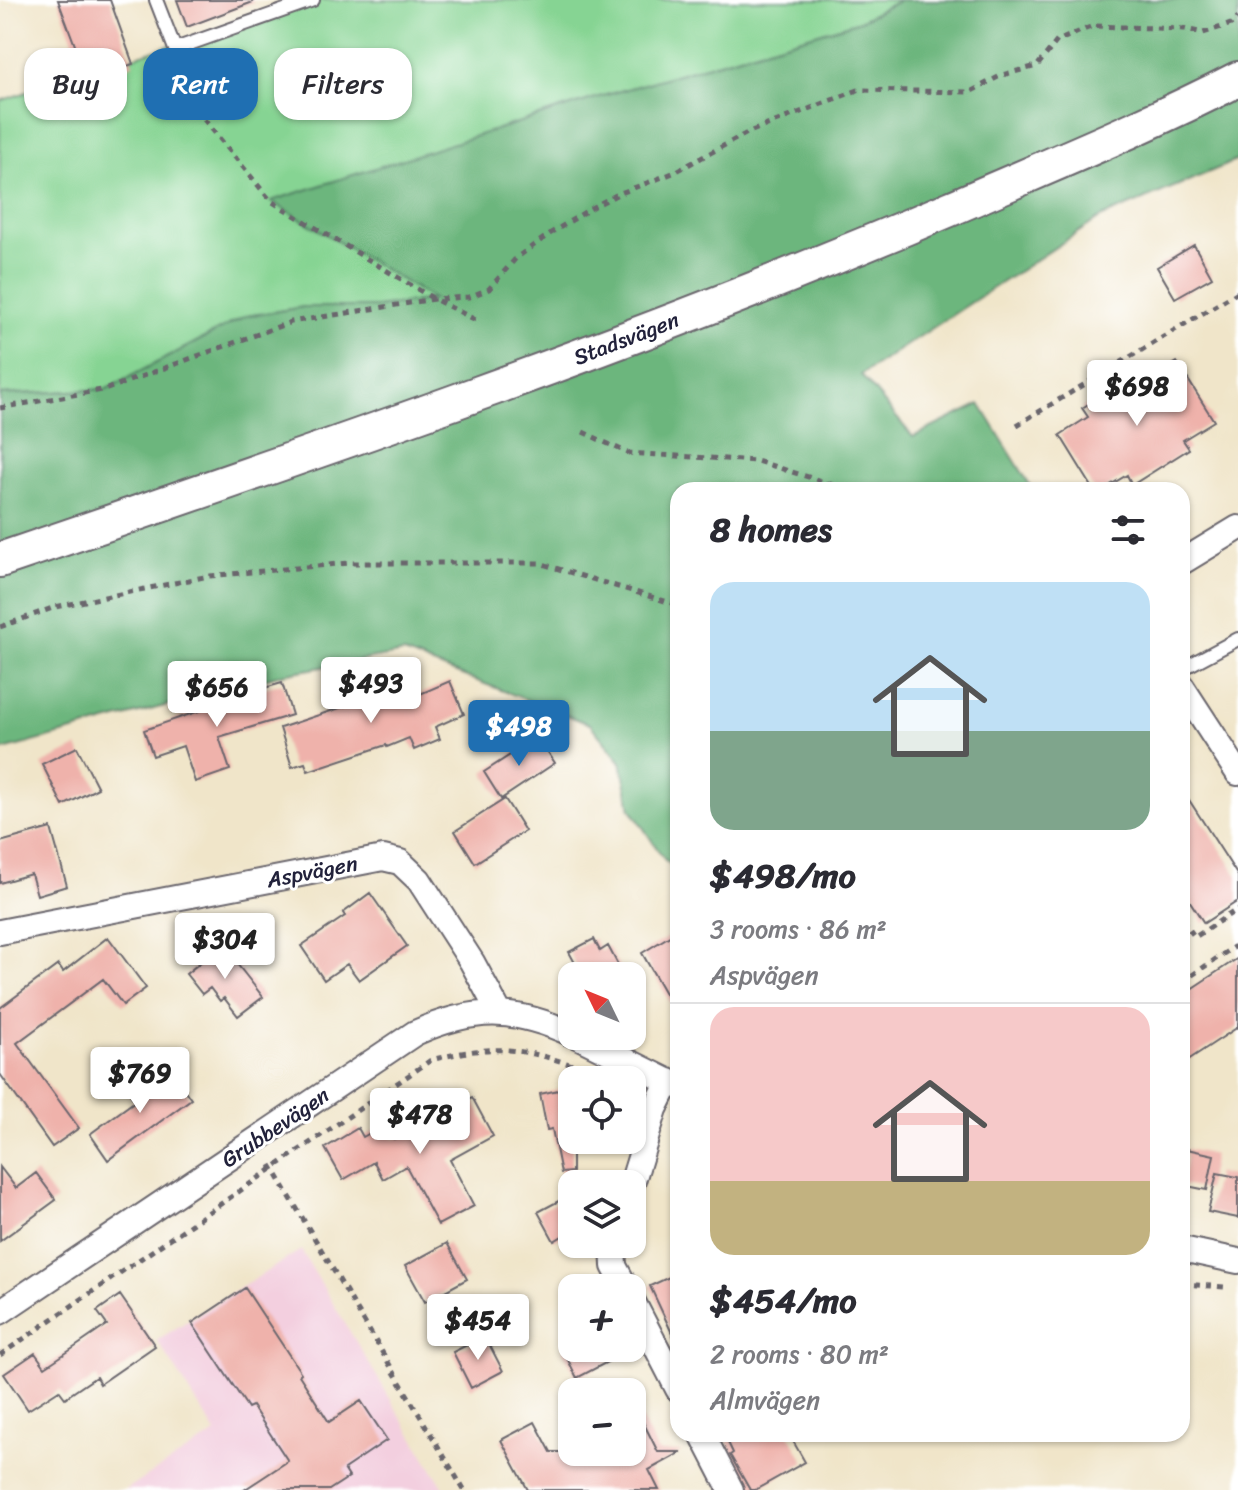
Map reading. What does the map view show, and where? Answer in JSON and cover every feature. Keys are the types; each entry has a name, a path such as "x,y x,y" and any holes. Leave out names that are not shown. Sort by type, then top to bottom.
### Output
{"main road":[{"name":"Stadsvägen","path":"0,560 351,441 808,269 1166,115 1238,79"}],"street":[{"path":"1190,557 1238,528"},
{"path":"1190,699 1238,773"},
{"name":"Aspvägen","path":"0,932 383,858 400,862 419,880 472,962 499,1012"},
{"name":"Grubbevägen","path":"0,1312 415,1033 445,1020 499,1012 558,1029"},
{"name":"Grubbevägen","path":"606,1050 670,1082"},
{"path":"636,1170 655,1109 670,1087"},
{"path":"1190,1251 1238,1261"},
{"path":"646,1327 670,1374"},
{"path":"706,1442 731,1490"}],"lane":[{"path":"156,0 175,48"},
{"path":"178,48 313,0"},
{"path":"1190,665 1238,639"}],"path":[{"path":"0,408 107,389 291,322 434,299 469,297 489,289 516,258 593,207 673,173 749,132 858,90 970,92 1002,75 1037,66 1057,41 1093,26 1185,29 1203,33 1231,24 1238,18"},
{"path":"204,120 271,201 434,299 476,320"},
{"path":"1017,425 1238,292"},
{"path":"583,432 628,453 757,461 824,482"},
{"path":"0,627 55,607 209,576 349,563 539,563 670,603"},
{"path":"1190,930 1195,937 1238,909"},
{"path":"1190,977 1238,944"},
{"path":"0,1355 431,1060 485,1048 514,1049 575,1066"},
{"path":"255,1140 464,1490"},
{"path":"1190,1285 1238,1288"}],"shaded area":[{"path":"301,1250 445,1490 125,1490 216,1433 157,1340"}],"green space":[{"path":"306,0 900,0 860,21 596,98 272,201 434,299 377,307 304,307 246,316 107,389 0,395 0,101 24,93 24,120 127,120 127,59 143,54 143,120 258,120 258,48 161,48"},
{"path":"900,0 1238,0 1238,160 1100,218 861,375 913,437 980,404 1028,482 670,482 670,864 631,809 621,762 590,724 404,653 282,674 0,751 0,395 107,389 246,316 304,307 377,307 433,299 271,201 596,98 860,21"}],"building":[{"path":"58,0 110,0 133,64 127,66 127,48 76,48"},
{"path":"177,0 253,0 253,2 187,27"},
{"path":"1194,245 1212,277 1175,298 1157,267"},
{"path":"1177,362 1214,421 1183,440 1189,449 1137,482 1130,482 1127,475 1115,482 1089,482 1060,435 1088,417 1082,408 1144,370 1149,379"},
{"path":"394,679 404,701 450,681 464,714 435,727 440,739 414,750 409,738 308,771 305,763 292,767 280,728 367,699 364,692"},
{"path":"282,683 292,715 219,737 230,770 195,782 183,746 153,756 144,730 236,696"},
{"path":"538,737 555,763 501,799 484,772"},
{"path":"77,747 98,788 63,806 42,764"},
{"path":"505,799 525,831 475,863 455,831"},
{"path":"1190,801 1238,876 1238,901 1204,923 1190,901"},
{"path":"51,828 67,886 37,895 31,874 0,883 0,842"},
{"path":"370,893 407,946 359,980 347,964 324,980 301,946 345,916 343,913"},
{"path":"670,936 670,1002 642,953"},
{"path":"108,937 146,988 123,1005 103,979 17,1043 79,1128 52,1147 0,1074 0,1008 58,965 63,972"},
{"path":"594,939 600,951 608,946 617,962 574,962 569,952"},
{"path":"222,945 263,997 238,1016 224,998 220,1001 210,988 202,994 186,974"},
{"path":"1238,958 1238,1027 1190,1059 1190,990"},
{"path":"172,1073 191,1099 108,1160 90,1134 135,1101 130,1094 148,1080 153,1088"},
{"path":"558,1090 558,1154 572,1154 572,1170 560,1170 552,1129 547,1130 540,1094"},
{"path":"472,1097 493,1136 450,1160 474,1206 438,1225 406,1166 383,1179 374,1162 343,1180 325,1148 358,1128 363,1137 386,1124 394,1139"},
{"path":"1190,1150 1214,1155 1207,1190 1190,1187"},
{"path":"0,1167 16,1188 36,1173 56,1200 0,1241"},
{"path":"1217,1173 1238,1177 1238,1218 1208,1212"},
{"path":"558,1201 558,1239 554,1241 538,1212"},
{"path":"447,1243 467,1279 425,1302 405,1266"},
{"path":"670,1277 670,1329 650,1286"},
{"path":"245,1288 329,1422 361,1401 387,1440 344,1469 349,1477 329,1490 244,1490 288,1461 252,1406 248,1408 192,1323"},
{"path":"120,1295 155,1346 100,1384 96,1377 65,1398 59,1390 28,1410 4,1374 35,1353 45,1367 75,1347 107,1325 97,1311"},
{"path":"485,1336 503,1371 471,1388 453,1352"},
{"path":"569,1362 607,1362 577,1378"},
{"path":"535,1422 551,1452 558,1452 558,1466 646,1466 646,1428 658,1452 682,1452 649,1470 659,1490 528,1490 501,1440"},
{"path":"728,1442 794,1442 805,1462 750,1490 730,1455 733,1453"}]}
